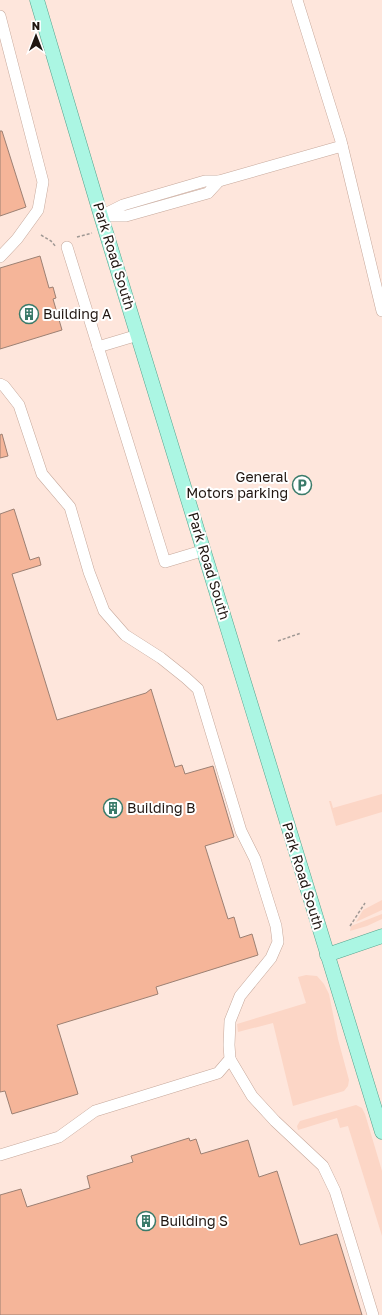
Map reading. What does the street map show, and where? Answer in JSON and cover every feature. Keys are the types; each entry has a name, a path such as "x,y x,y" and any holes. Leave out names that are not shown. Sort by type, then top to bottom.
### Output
{"main road":[{"name":"Park Road South","path":"37,0 101,216 205,550 382,1132"},
{"path":"327,955 382,936"}],"lane":[{"path":"297,0 342,146 382,311"},
{"path":"0,16 43,182 38,210 17,239 0,257"},
{"path":"101,216 126,216 208,192 219,181 342,146"},
{"path":"67,247 165,562 205,550"},
{"path":"98,347 138,335"},
{"path":"0,384 4,386 19,405 42,474 70,507 89,572 104,611 125,636 161,658 198,689 240,831 255,859 276,926 278,942 271,958 240,996 230,1021 230,1059 252,1096 275,1121 323,1166 335,1191 373,1315"},
{"path":"0,1155 59,1137 95,1111 218,1073 230,1059"}],"path":[{"path":"77,237 92,233"},
{"path":"278,641 301,633"},
{"path":"350,926 365,902"}],"shaded area":[{"path":"0,0 382,0 382,1315 0,1315"},
{"path":"382,794 382,812 336,826 329,801 331,801 333,808"},
{"path":"382,900 382,910 356,922 363,910"},
{"path":"382,914 382,919 367,926 350,931 351,926"},
{"path":"306,975 317,976 324,984 329,994 338,1039 349,1080 348,1086 344,1091 293,1106 273,1023 238,1032 237,1024 306,1003 298,977"},
{"path":"356,1105 362,1108 365,1114 382,1171 382,1236 348,1126 340,1128 337,1118 298,1130 297,1126 300,1121"}],"building":[{"path":"0,131 2,131 26,207 0,216"},
{"name":"Building A","path":"40,256 49,288 53,287 56,298 53,299 62,330 0,349 0,268"},
{"path":"2,434 8,456 0,458 0,435"},
{"name":"Building B","path":"14,509 30,560 39,557 41,565 12,574 57,720 146,693 151,689 175,767 182,765 185,774 213,766 234,837 205,846 228,919 234,917 240,938 252,934 258,955 156,987 158,994 57,1025 78,1094 12,1114 5,1091 0,1092 0,514"},
{"name":"Building S","path":"189,1138 190,1141 196,1139 201,1154 248,1140 259,1177 277,1171 300,1245 337,1234 362,1315 0,1315 0,1195 21,1189 27,1207 90,1188 87,1176 133,1162 131,1156"}],"place":[{"name":"Building A","path":"29,314"},
{"name":"General Motors parking","path":"302,485"},
{"name":"Building B","path":"113,808"},
{"name":"Building S","path":"146,1221"}]}
